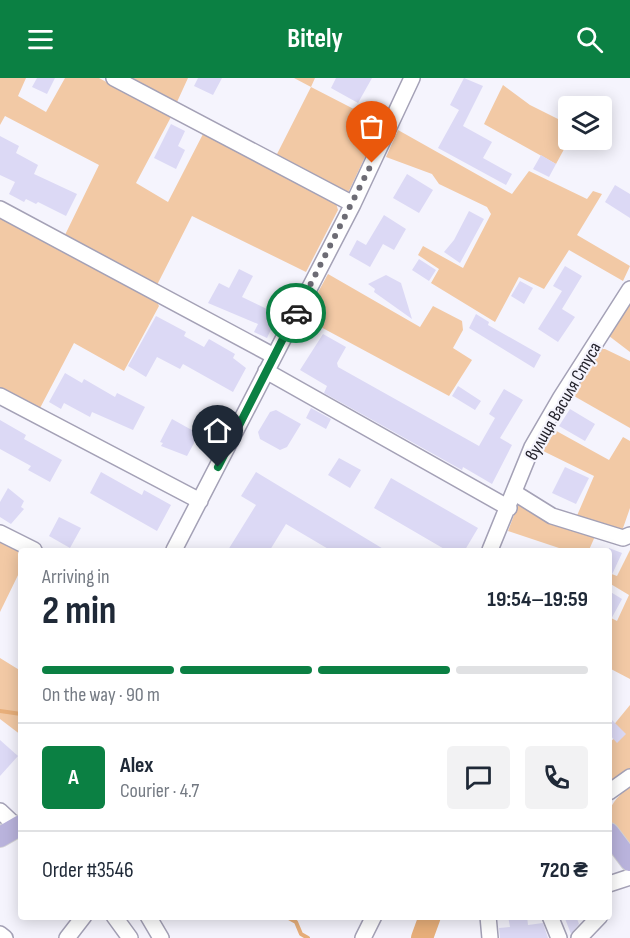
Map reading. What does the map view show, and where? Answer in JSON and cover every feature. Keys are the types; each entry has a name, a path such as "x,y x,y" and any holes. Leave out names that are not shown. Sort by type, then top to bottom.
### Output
{"main road":[{"path":"612,837 630,861"}],"street":[{"path":"114,78 354,204"},
{"path":"175,548 354,204 412,78"},
{"path":"0,209 274,356"},
{"name":"вулиця Василя Стуса","path":"491,548 538,437 630,289"},
{"path":"266,371 509,508"},
{"path":"0,396 200,501"},
{"path":"515,493 552,516 623,538 630,535"},
{"path":"0,532 30,548"},
{"path":"612,790 630,777"},
{"path":"0,811 13,829"},
{"path":"612,883 630,877"},
{"path":"67,938 81,920"},
{"path":"117,920 130,938"},
{"path":"150,920 161,938"},
{"path":"363,938 372,920"},
{"path":"488,920 490,938"},
{"path":"552,920 559,938"},
{"path":"579,938 596,920"},
{"path":"0,934 5,938"}],"shaded area":[{"path":"0,78 26,78 18,96 46,112 65,78 99,78 171,117 136,183 168,202 203,134 335,200 338,210 306,272 192,216 157,285 64,237 99,165 5,116 0,125"},
{"path":"132,78 188,78 177,102"},
{"path":"294,78 315,78 311,87"},
{"path":"503,85 530,105 558,119 558,150 564,150 556,164 484,124"},
{"path":"311,87 381,123 348,193 345,194 276,156"},
{"path":"398,130 512,194 529,171 587,199 593,191 602,194 577,235 630,266 623,281 569,250 544,289 519,277 495,322 431,283 439,269 418,255 423,246 463,268 491,214 487,207 439,184 432,174 386,157"},
{"path":"0,215 155,298 159,306 124,371 74,343 39,410 0,389"},
{"path":"328,274 420,327 433,306 462,321 463,330 453,348 472,360 449,396 304,318"},
{"path":"630,302 630,352 609,336"},
{"path":"601,349 630,361 630,428 574,396 573,391"},
{"path":"551,428 609,460 623,437 630,441 630,508 622,531 576,518 594,476 539,449"},
{"path":"519,502 596,534 590,548 559,548 508,531"},
{"path":"0,542 18,551 18,575 0,612"},
{"path":"630,550 630,679 612,670 612,618 617,621 629,595 612,585 612,574 617,576"},
{"path":"0,658 18,669 18,733 0,719"},
{"path":"630,705 630,771 612,783 612,740 617,736 612,727"},
{"path":"630,786 630,851 612,827 612,806"}],"building":[{"path":"37,78 55,78 47,94 32,87"},
{"path":"198,78 222,78 213,95 194,86"},
{"path":"336,78 372,78 358,103 331,88"},
{"path":"464,78 483,86 463,126 492,142 483,158 512,174 506,185 438,148 459,110 450,105"},
{"path":"171,124 185,131 178,146 185,150 176,169 154,158"},
{"path":"0,136 19,146 16,153 38,165 34,174 77,194 66,216 38,202 36,204 26,199 24,202 9,194 15,182 0,175"},
{"path":"541,155 556,164 549,177 533,169"},
{"path":"407,174 433,190 419,213 393,198"},
{"path":"615,185 630,194 630,218 605,202"},
{"path":"469,211 484,219 460,263 444,252 454,240"},
{"path":"384,215 406,229 394,250 383,244 370,267 349,255 357,240 366,245"},
{"path":"419,259 436,270 429,281 412,270"},
{"path":"565,266 582,276 562,309 575,317 558,342 538,329 562,291 553,286"},
{"path":"239,269 253,276 242,297 269,310 267,316 275,321 267,338 254,332 258,324 208,303 219,283 229,288"},
{"path":"386,275 401,283 412,319 374,292 375,289 368,284"},
{"path":"520,281 533,288 524,304 511,296"},
{"path":"476,314 489,322 488,325 541,355 534,368 469,328"},
{"path":"156,316 186,332 184,336 204,347 209,339 235,354 233,358 246,368 233,392 183,364 180,369 157,357 146,377 128,366"},
{"path":"323,334 346,347 337,363 338,367 479,446 495,418 489,414 504,389 523,400 500,438 512,445 492,484 463,467 462,470 324,393 327,386 300,370"},
{"path":"65,373 82,383 84,379 115,397 117,393 145,407 133,430 92,412 90,417 64,403 61,409 49,402"},
{"path":"458,386 481,401 475,410 452,396"},
{"path":"311,408 331,419 326,429 306,418"},
{"path":"570,409 595,424 585,441 559,426"},
{"path":"276,410 301,424 287,447 280,450 260,439 258,432 270,412"},
{"path":"172,419 199,434 187,456 161,446 163,443 160,442"},
{"path":"0,420 26,435 24,439 62,460 50,482 28,470 31,466 0,449"},
{"path":"339,458 361,470 350,488 328,475"},
{"path":"565,467 589,478 576,504 552,493"},
{"path":"101,472 142,495 144,490 171,505 157,531 90,493"},
{"path":"256,472 382,548 327,548 286,524 271,548 229,548 256,505 241,496"},
{"path":"391,478 478,528 466,548 443,548 374,508"},
{"path":"8,488 24,501 21,507 24,509 11,524 0,517 0,502"},
{"path":"59,517 81,528 70,548 49,536"},
{"path":"612,549 622,553 612,575"},
{"path":"612,593 622,599 612,617"},
{"path":"612,720 626,734 617,743 612,737"},
{"path":"0,740 18,756 0,776"},
{"path":"509,920 527,920 528,925 543,923 548,938 500,938 499,928 510,927"},
{"path":"566,920 578,920 579,924 571,934"}],"waterway":[{"path":"0,711 18,714"},
{"path":"292,920 296,922 301,934 308,938"},
{"path":"422,938 429,920"}],"way so far":[{"path":"296,313 354,204 372,163"}],"route":[{"path":"218,467 296,313"}]}
